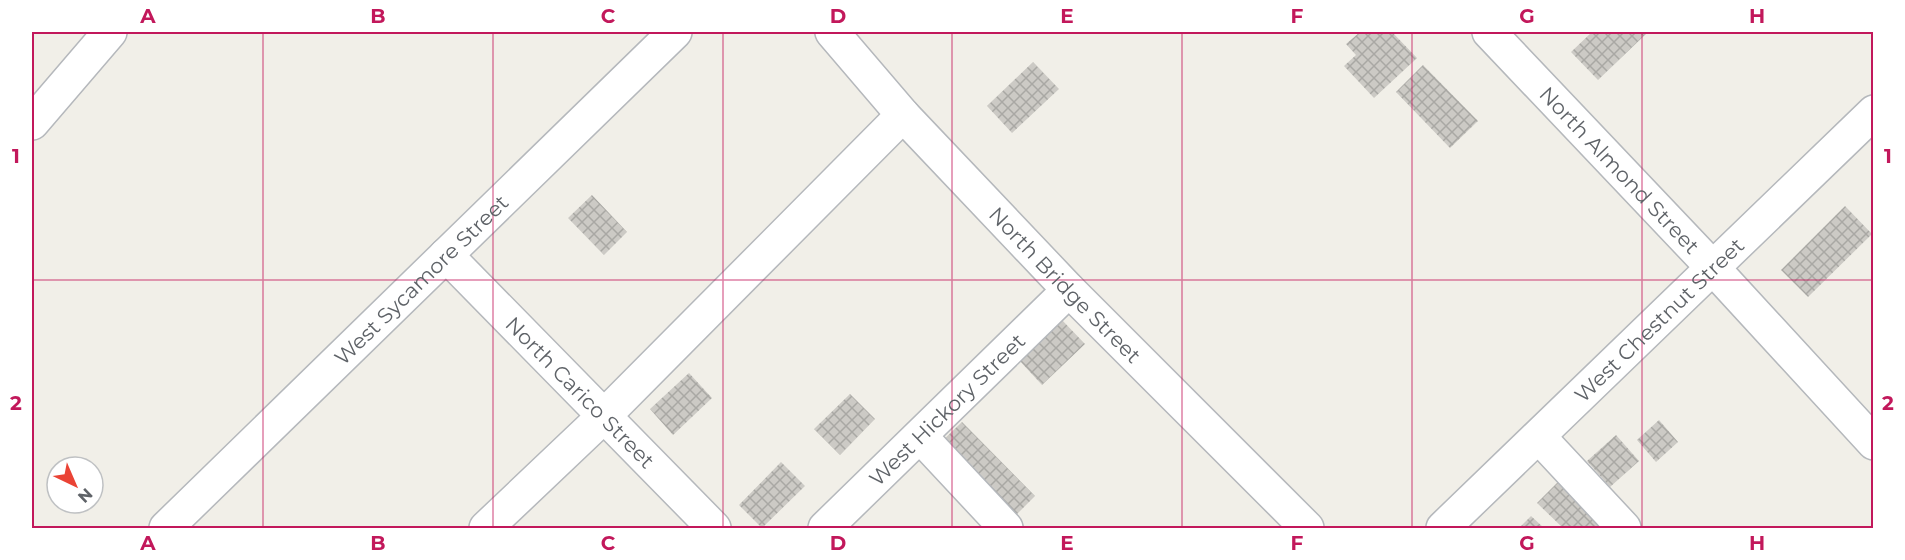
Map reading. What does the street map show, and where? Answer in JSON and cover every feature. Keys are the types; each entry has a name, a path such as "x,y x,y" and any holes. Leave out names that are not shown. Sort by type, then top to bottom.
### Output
{"street":[{"path":"32,123 110,32"},
{"name":"North Bridge Street","path":"832,32 903,115 1069,290 1307,528"},
{"name":"North Almond Street","path":"1489,32 1713,268 1874,443"},
{"name":"West Sycamore Street","path":"166,528 446,255 658,37"},
{"path":"486,528 604,416 903,115"},
{"name":"West Chestnut Street","path":"1443,528 1872,118"},
{"name":"North Carico Street","path":"446,255 714,528"},
{"name":"West Hickory Street","path":"825,528 1069,290"},
{"path":"920,436 1006,528"},
{"path":"1539,436 1624,528"}],"building":[{"path":"1360,32 1392,32 1417,58 1374,98 1344,66 1356,55 1346,44"},
{"path":"1592,32 1648,32 1598,80 1571,52"},
{"path":"1033,62 1059,89 1012,133 987,106"},
{"path":"1423,65 1478,121 1450,148 1396,92"},
{"path":"592,195 627,232 604,255 568,218"},
{"path":"1845,206 1872,234 1808,297 1781,270"},
{"path":"1061,319 1085,344 1042,385 1018,359"},
{"path":"689,373 712,398 673,435 650,409"},
{"path":"850,394 875,419 840,455 814,429"},
{"path":"1659,420 1678,442 1656,462 1637,440"},
{"path":"962,422 1035,496 1013,518 940,443"},
{"path":"1616,435 1639,461 1610,487 1587,461"},
{"path":"781,462 805,486 762,528 739,505"},
{"path":"1561,479 1605,523 1599,528 1563,528 1537,503"},
{"path":"1531,516 1544,528 1519,528"}]}
